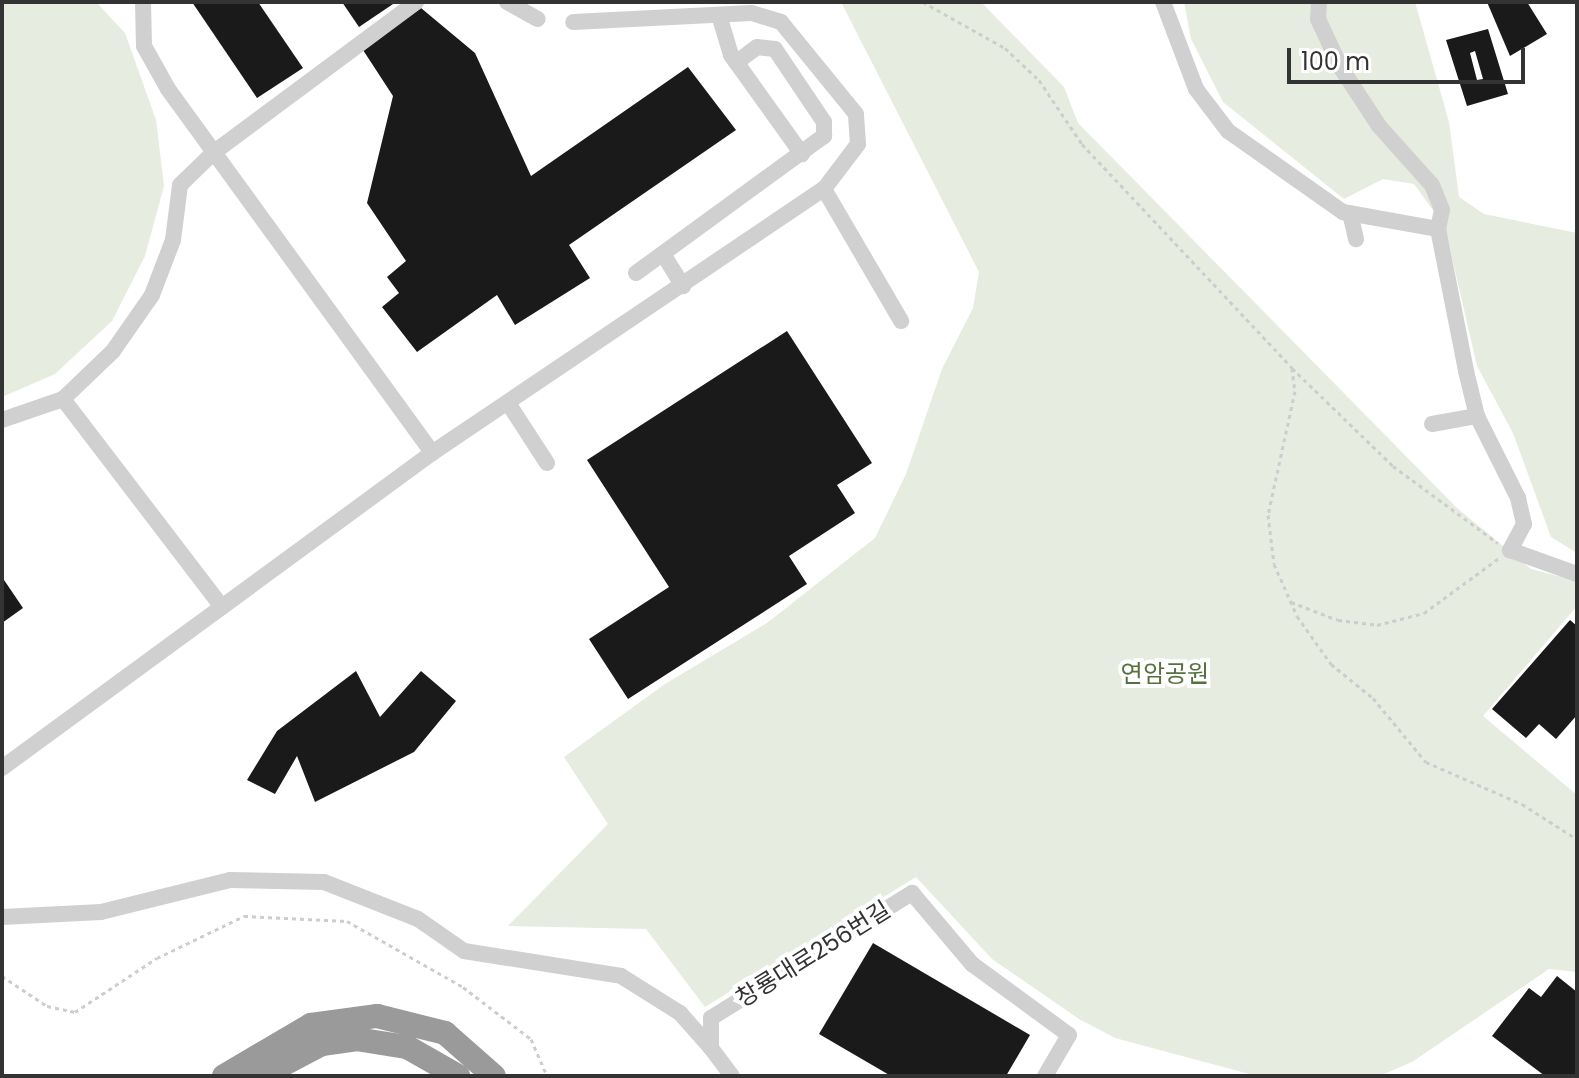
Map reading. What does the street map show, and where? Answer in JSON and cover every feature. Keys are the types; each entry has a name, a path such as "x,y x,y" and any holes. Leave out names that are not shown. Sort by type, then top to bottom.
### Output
{"highway":[{"path":"224,1076 311,1025 377,1016 445,1033 494,1076"},
{"path":"261,1076 322,1044 356,1039 407,1047 458,1076"}],"street":[{"path":"143,2 144,46 213,153 432,453"},
{"path":"2,420 63,399 113,351 152,295 173,240 180,185 213,153 416,2"},
{"path":"507,2 538,19"},
{"path":"1163,2 1167,25 1211,115 1350,213 1438,229"},
{"path":"1319,2 1318,19 1341,68 1379,126 1432,185 1442,210 1438,229 1477,416 1518,498 1524,524 1510,550 1577,574"},
{"path":"2,768 432,453 510,406 824,189 858,144 856,114 781,22 751,13 573,22"},
{"path":"719,15 736,63 802,154"},
{"path":"636,273 802,154 827,130 775,49 757,47 736,63"},
{"path":"824,189 901,321"},
{"path":"1350,213 1356,239"},
{"path":"663,254 683,286"},
{"path":"63,399 222,607"},
{"path":"510,406 547,463"},
{"path":"1432,424 1477,416"},
{"path":"2,917 101,912 230,880 324,882 418,919 464,951 621,976 680,1013 732,1076"},
{"name":"창룡대로256번길","path":"711,1048 711,1018 912,893 972,964 1069,1035 1045,1076"}],"path":[{"path":"923,2 996,41 1039,80 1082,144 1292,368 1442,507 1510,550 1424,613 1377,625 1338,620 1291,602"},
{"path":"1292,368 1295,391 1268,515 1274,564 1291,602 1331,664 1373,698 1426,762 1522,804 1577,839"},
{"path":"2,976 47,1006 75,1012 157,958 244,916 347,921 463,987 531,1039 547,1076"}],"green space":[{"path":"2,2 96,2 125,33 156,120 164,186 145,256 112,321 55,374 2,397"},
{"name":"연암공원","path":"841,2 981,2 1064,87 1078,123 1457,508 1531,569 1577,581 1577,606 1483,716 1577,795 1577,972 1549,969 1412,1062 1379,1076 1257,1076 1115,1038 1079,1019 992,959 916,877 705,1007 646,929 508,926 608,824 564,757 665,684 767,623 875,538 906,474 942,369 973,308 979,272"},
{"path":"1184,2 1415,2 1449,122 1459,197 1484,214 1577,233 1577,553 1551,537 1513,433 1477,366 1445,227 1414,184 1383,179 1344,199 1223,102 1191,39"}],"building":[{"path":"192,2 258,2 303,68 257,98"},
{"path":"342,2 396,2 359,27"},
{"path":"1487,2 1527,2 1547,34 1510,56"},
{"path":"421,8 475,53 531,176 688,67 736,130 569,245 590,278 515,325 497,295 417,352 382,307 399,293 387,277 406,261 367,203 393,96 363,50"},
{"path":"1488,29 1508,94 1467,106 1446,40","holes":["1475,51 1483,79 1477,80 1470,53"]},
{"path":"787,331 872,463 837,485 855,513 789,556 807,584 628,699 589,639 669,587 587,460"},
{"path":"2,577 23,608 2,623"},
{"path":"1570,620 1577,626 1577,715 1556,739 1539,724 1526,738 1492,709"},
{"path":"356,671 380,717 421,671 456,701 414,752 315,802 297,756 275,794 247,780 277,731"},
{"path":"873,943 1030,1035 1006,1076 891,1076 819,1034"},
{"path":"1557,976 1577,992 1577,1076 1545,1076 1492,1036 1529,988 1541,997"}]}
